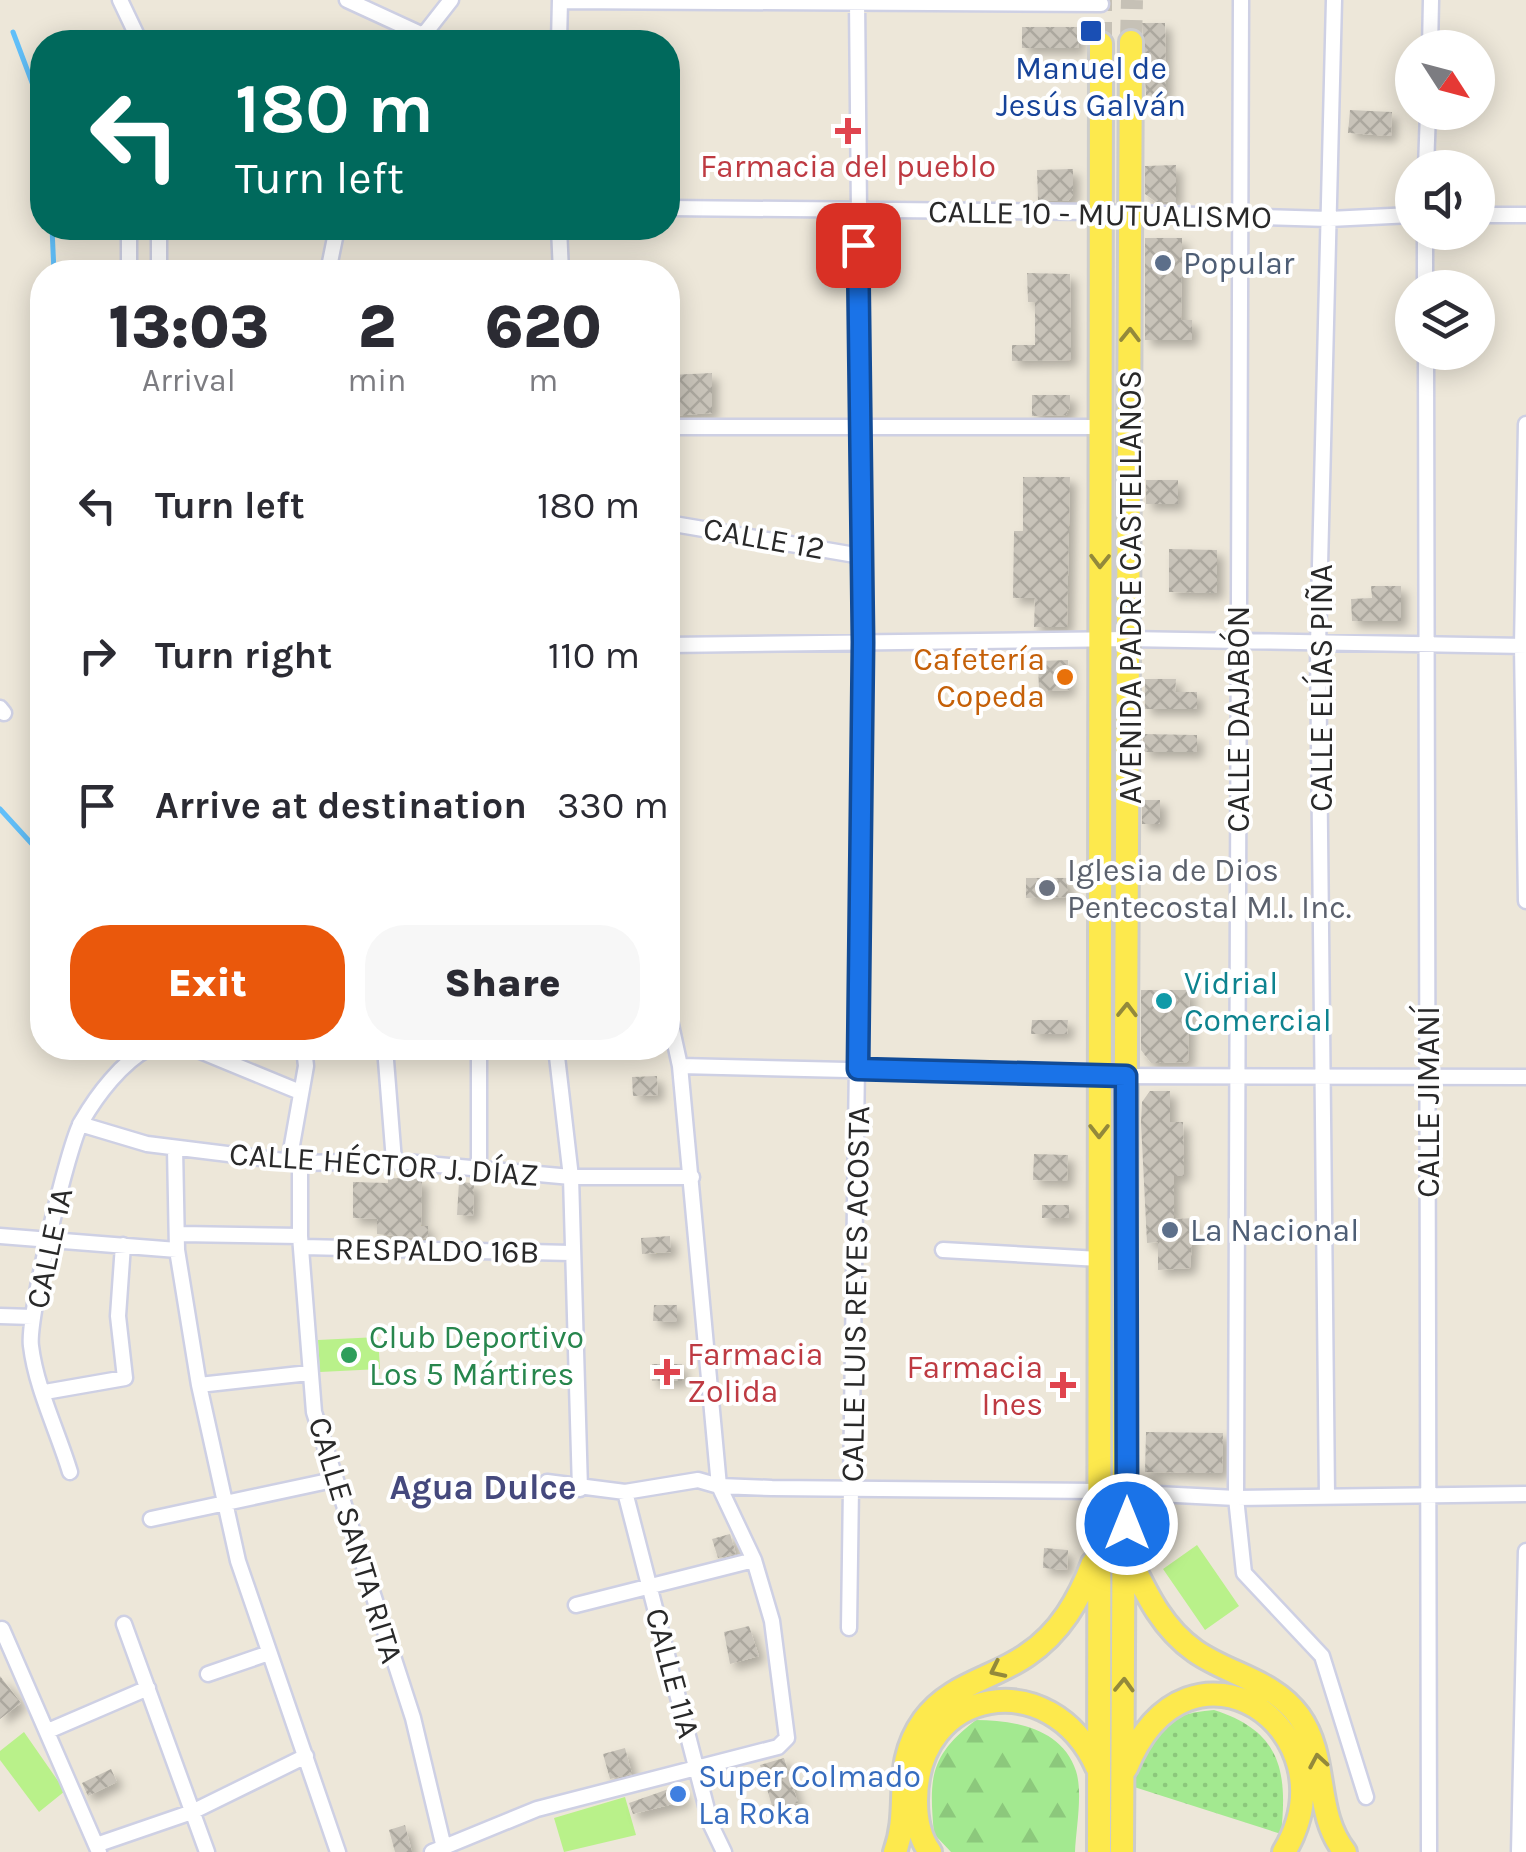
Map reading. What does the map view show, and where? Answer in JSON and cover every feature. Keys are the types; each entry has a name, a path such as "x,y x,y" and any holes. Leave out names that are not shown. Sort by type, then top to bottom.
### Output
{"main road":[{"name":"AVENIDA PADRE CASTELLANOS","path":"1099,1852 1110,1776 1127,1554 1131,42"},
{"name":"AVENIDA PADRE CASTELLANOS","path":"1101,44 1098,1491 1110,1776 1122,1852"},
{"path":"895,1852 902,1770 910,1743 924,1719 939,1702 1027,1656 1063,1624 1085,1585 1099,1546"},
{"path":"1127,1554 1150,1601 1173,1634 1198,1654 1272,1691 1296,1712 1314,1740 1332,1836 1345,1852"},
{"path":"930,1852 916,1818 918,1769 934,1735 966,1708 990,1701 1040,1706 1062,1717 1110,1776 1164,1708 1194,1695 1223,1695 1253,1704 1276,1720 1287,1737 1302,1780 1296,1828 1284,1852"}],"street":[{"path":"121,0 135,30"},
{"path":"348,0 403,30"},
{"path":"427,30 450,0"},
{"path":"559,30 560,0 1101,4"},
{"name":"CALLE DAJABÓN","path":"1241,0 1236,1498 1244,1573 1322,1656 1366,1797"},
{"name":"CALLE ELÍAS PIÑA","path":"1327,1496 1318,646 1334,0"},
{"path":"1430,30 1431,0"},
{"name":"CALLE LUIS REYES ACOSTA","path":"849,1628 854,1488 863,642 857,1"},
{"name":"CALLE 10 - MUTUALISMO","path":"680,208 1101,212 1329,219 1395,217"},
{"path":"1495,215 1526,215"},
{"name":"CALLE JIMANÍ","path":"1426,370 1429,1852"},
{"path":"1526,424 1526,900"},
{"path":"680,426 862,430 1101,427"},
{"name":"CALLE 12","path":"680,525 860,556"},
{"path":"680,645 1127,640 1318,646 1524,646"},
{"name":"CALLE 1A","path":"70,1472 30,1346 33,1317 80,1124 132,1060"},
{"path":"222,1060 300,1092"},
{"name":"CALLE SANTA RITA","path":"305,1060 295,1162 309,1373 332,1480 413,1718 440,1851"},
{"path":"386,1060 394,1161"},
{"path":"479,1060 479,1168"},
{"path":"557,1060 571,1177 580,1489"},
{"path":"440,1851 537,1809 699,1771 783,1743 787,1717 772,1621 754,1560 720,1486 679,1060"},
{"path":"680,1066 1099,1076 1526,1076"},
{"name":"CALLE HÉCTOR J. DÍAZ","path":"80,1124 175,1148 295,1162 394,1161 571,1177 692,1177"},
{"path":"175,1148 179,1242 199,1385 238,1561 338,1852"},
{"name":"RESPALDO 16B","path":"0,1236 122,1245 301,1242 571,1254"},
{"path":"45,1392 126,1378 118,1316 122,1245"},
{"path":"943,1250 1100,1260"},
{"path":"0,1316 33,1317"},
{"path":"199,1385 309,1373"},
{"path":"152,1519 228,1506 332,1480"},
{"path":"548,1482 625,1492 698,1480 720,1486 1098,1491 1128,1496 1236,1498 1526,1494"},
{"name":"CALLE 11A","path":"625,1492 711,1826 724,1852"},
{"path":"1519,1852 1526,1551"},
{"path":"576,1605 754,1560"},
{"path":"124,1624 207,1852"},
{"path":"2,1629 97,1848 192,1812 306,1756"},
{"path":"208,1674 268,1653"},
{"path":"48,1731 148,1688"}],"green space":[{"name":"Club Deportivo Los 5 Mártires","path":"378,1337 380,1369 320,1372 318,1340"},
{"path":"1197,1545 1239,1606 1205,1630 1163,1569"},
{"path":"1214,1710 1253,1729 1275,1756 1283,1791 1281,1834 1131,1786 1142,1753 1157,1730 1180,1716"},
{"path":"976,1720 1035,1729 1060,1745 1069,1756 1079,1790 1075,1852 951,1852 934,1834 932,1798 936,1770 949,1745"},
{"path":"24,1732 65,1791 39,1812 0,1760 0,1751"},
{"path":"625,1797 636,1835 564,1852 554,1818"}],"building":[{"path":"1142,23 1165,23 1166,95 1146,95"},
{"path":"1022,27 1079,27 1079,48 1022,48"},
{"path":"1350,110 1392,112 1391,136 1348,133"},
{"path":"1176,165 1176,201 1156,202 1145,194 1145,166"},
{"path":"1073,169 1073,195 1068,201 1038,201 1037,170"},
{"path":"1145,238 1182,238 1181,320 1192,320 1192,340 1145,340"},
{"path":"1027,273 1070,274 1071,360 1012,361 1012,345 1035,345 1035,302 1028,302"},
{"path":"712,373 712,413 680,415 680,375"},
{"path":"1032,395 1070,395 1070,407 1066,415 1032,416"},
{"path":"1023,477 1070,477 1067,627 1034,627 1035,598 1013,598 1014,531 1023,531"},
{"path":"1146,480 1178,480 1178,504 1146,504"},
{"path":"1169,549 1217,550 1217,593 1169,592"},
{"path":"1371,586 1401,586 1401,621 1352,621 1351,599 1372,598"},
{"path":"1068,660 1069,690 1039,691 1038,661"},
{"path":"1145,679 1176,679 1175,692 1197,692 1197,709 1145,709"},
{"path":"1143,734 1197,735 1197,752 1143,752"},
{"path":"1142,800 1160,800 1160,824 1142,824"},
{"name":"Iglesia de Dios Pentecostal M.I. Inc.","path":"1026,878 1067,878 1068,897 1026,898"},
{"path":"1141,990 1190,990 1188,1062 1151,1063 1141,1050"},
{"path":"1032,1020 1068,1020 1067,1034 1031,1034"},
{"path":"657,1076 658,1095 633,1096 632,1077"},
{"path":"1150,1091 1170,1091 1170,1122 1183,1122 1184,1176 1174,1176 1174,1219 1194,1218 1190,1268 1158,1270 1158,1242 1147,1243 1141,1123 1142,1102"},
{"path":"1034,1154 1068,1155 1067,1181 1033,1180"},
{"path":"388,1178 422,1179 421,1226 428,1226 428,1239 377,1234 377,1219 353,1218 353,1182 388,1183"},
{"path":"459,1182 474,1183 473,1216 457,1215"},
{"path":"1042,1205 1069,1205 1069,1218 1042,1218"},
{"path":"670,1236 671,1252 642,1254 641,1238"},
{"path":"654,1305 677,1305 677,1322 653,1321"},
{"name":"Farmacia Zolida","path":"652,1364 682,1364 682,1381 652,1381"},
{"path":"1146,1432 1223,1433 1222,1473 1145,1472"},
{"path":"730,1534 736,1554 718,1558 712,1539"},
{"path":"1044,1548 1068,1550 1067,1570 1043,1568"},
{"path":"749,1626 759,1656 730,1664 724,1632"},
{"path":"0,1676 21,1703 0,1719"},
{"path":"625,1748 632,1774 610,1779 603,1754"},
{"path":"784,1758 798,1803 772,1806 760,1765"},
{"path":"111,1769 117,1782 88,1796 82,1783"},
{"path":"680,1785 685,1801 633,1814 629,1803"},
{"path":"405,1825 412,1852 395,1852 389,1830"}],"waterway":[{"path":"13,32 30,77"},
{"path":"53,240 53,260"},
{"path":"0,809 30,842"}],"tunnel":[{"path":"1101,0 1101,44"},
{"path":"1131,42 1132,0"}],"place":[{"name":"Manuel de Jesús Galván","path":"1091,31"},
{"name":"Farmacia del pueblo","path":"848,131"},
{"name":"Popular","path":"1163,263"},
{"name":"Cafetería Copeda","path":"1065,677"},
{"name":"Iglesia de Dios Pentecostal M.I. Inc.","path":"1047,888"},
{"name":"Vidrial Comercial","path":"1164,1001"},
{"name":"La Nacional","path":"1170,1230"},
{"name":"Club Deportivo Los 5 Mártires","path":"349,1355"},
{"name":"Farmacia Zolida","path":"667,1372"},
{"name":"Farmacia Ines","path":"1063,1385"},
{"name":"Super Colmado La Roka","path":"678,1794"}],"district":[{"name":"Agua Dulce","path":"483,1487"}],"route":[{"path":"858,245 863,642 858,1069 1126,1076 1127,1524"}]}
